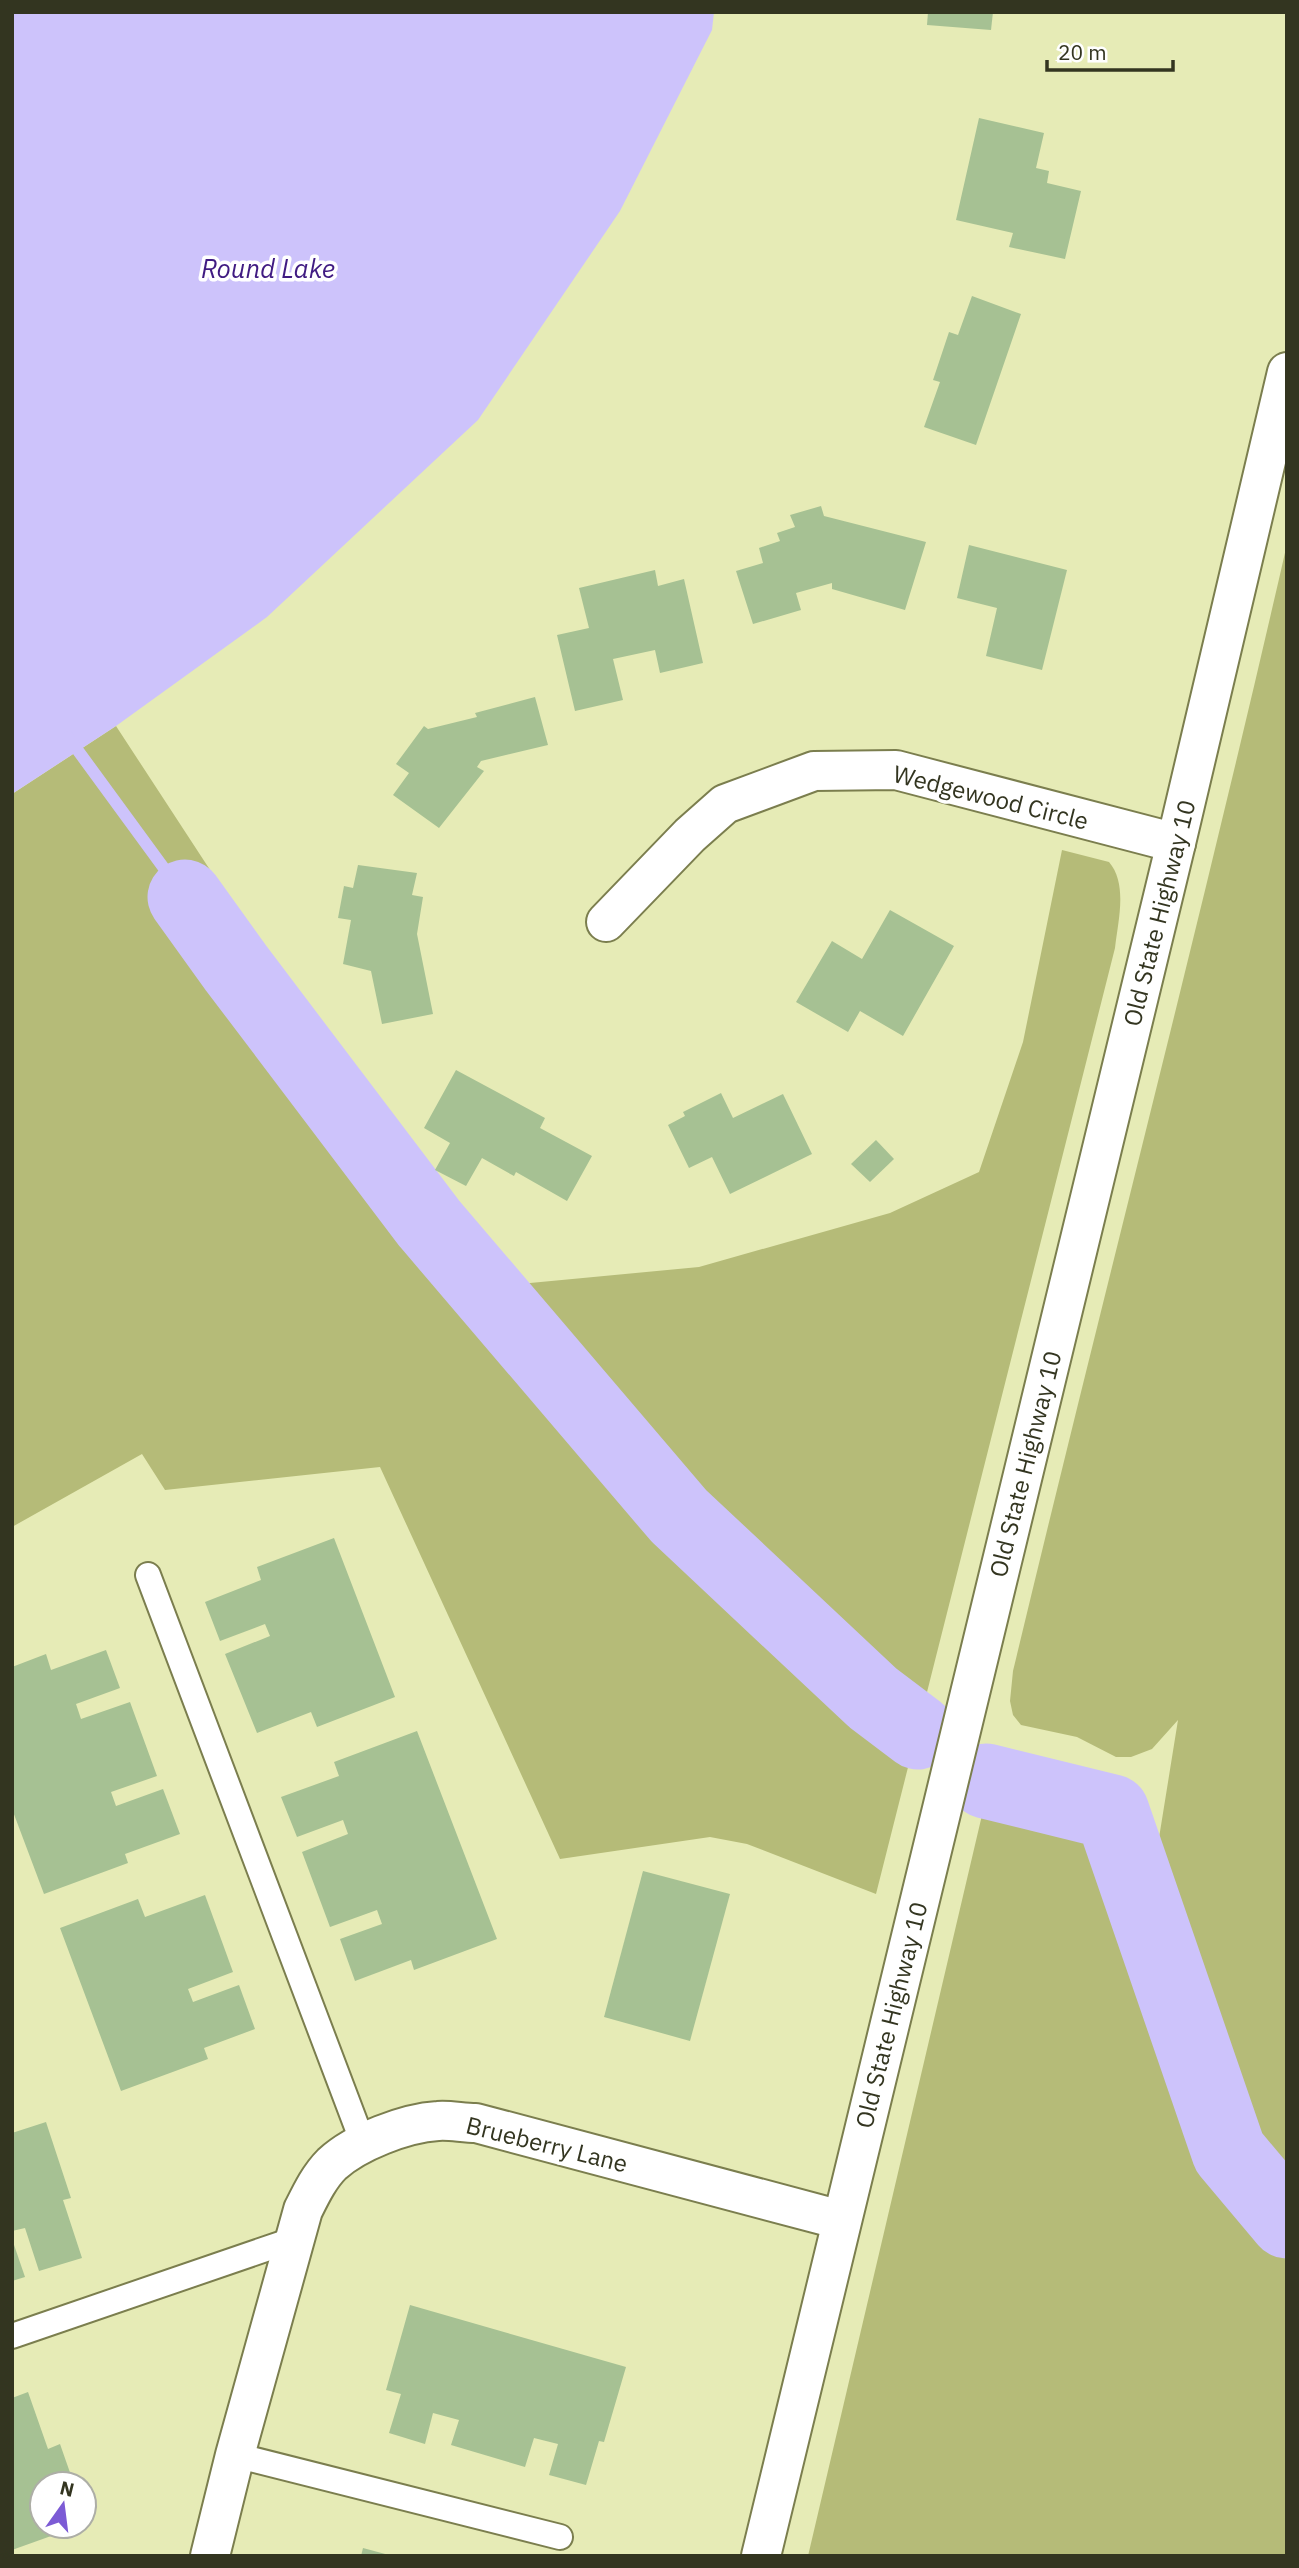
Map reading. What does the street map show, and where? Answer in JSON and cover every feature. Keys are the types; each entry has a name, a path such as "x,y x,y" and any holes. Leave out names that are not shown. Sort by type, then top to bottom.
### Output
{"street":[{"name":"Old State Highway 10","path":"761,2556 1176,843 1287,372"},
{"name":"Wedgewood Circle","path":"606,922 690,835 725,804 814,771 896,770 1176,843"},
{"name":"Brueberry Lane","path":"210,2556 234,2455 303,2210 316,2185 333,2164 363,2143 401,2128 437,2121 476,2123 841,2220"}],"lane":[{"path":"148,1575 363,2143"},
{"path":"12,2336 295,2239"},
{"path":"234,2455 560,2537"}],"green space":[{"path":"1287,544 1287,2556 808,2556 994,1764 1003,1760 1026,1760 1051,1767 1073,1778 1094,1802 1106,1838 1159,1838 1178,1720 1152,1749 1131,1757 1116,1757 1077,1737 1021,1725 1013,1715 1010,1701 1013,1671 1221,826"},
{"path":"116,726 420,1191 509,1285 699,1267 890,1213 979,1172 1023,1042 1062,850 1109,862 1115,871 1120,903 1115,948 876,1894 747,1844 710,1837 560,1859 380,1467 165,1490 142,1454 12,1527 12,794"}],"water":[{"name":"Round Lake","path":"12,12 714,12 712,30 620,211 478,420 267,617 116,726 12,794"}],"building":[{"path":"928,12 993,12 991,30 927,25"},
{"path":"979,118 1044,133 1036,168 1049,171 1047,183 1081,191 1065,259 1009,247 1013,233 956,220"},
{"path":"972,296 1021,314 976,445 924,427 940,382 933,380 949,332 958,335"},
{"path":"821,506 824,516 926,542 905,610 832,589 832,583 796,593 801,610 753,624 736,571 763,563 759,548 780,541 777,533 795,527 790,515"},
{"path":"969,545 1067,570 1042,670 986,656 997,608 957,598"},
{"path":"655,570 658,586 684,579 703,663 660,673 655,650 613,659 623,700 575,711 557,635 589,628 579,588"},
{"path":"535,697 548,745 481,761 477,767 484,771 439,828 393,795 409,773 396,764 424,726 428,729 477,717 475,713"},
{"path":"358,865 417,873 412,895 423,897 417,934 433,1014 382,1024 371,971 343,964 351,920 338,918 344,886 353,888"},
{"path":"890,910 954,946 903,1036 860,1011 848,1032 796,1002 832,941 862,959"},
{"path":"456,1070 545,1118 540,1128 592,1156 567,1201 516,1172 514,1176 482,1158 466,1186 435,1170 450,1143 424,1128"},
{"path":"721,1093 733,1118 783,1094 812,1154 730,1194 712,1157 689,1168 668,1125 685,1116 683,1112"},
{"path":"876,1140 894,1159 870,1182 851,1164"},
{"path":"334,1538 395,1697 317,1727 311,1712 257,1733 225,1654 270,1636 265,1624 220,1641 205,1602 261,1580 257,1567"},
{"path":"106,1650 120,1688 76,1704 81,1719 130,1702 157,1776 111,1792 116,1806 163,1789 180,1834 125,1854 128,1863 44,1894 12,1809 12,1667 46,1654 51,1670"},
{"path":"417,1731 497,1939 414,1970 411,1960 355,1981 340,1939 382,1924 377,1910 330,1927 302,1852 348,1834 343,1820 297,1837 281,1797 339,1776 334,1762"},
{"path":"643,1871 730,1894 690,2041 604,2017"},
{"path":"205,1895 233,1972 188,1989 193,2002 239,1985 255,2029 204,2048 208,2059 121,2091 60,1928 138,1899 145,1917"},
{"path":"46,2122 71,2198 63,2200 82,2258 39,2271 25,2228 12,2231 12,2133"},
{"path":"12,2239 25,2277 12,2281"},
{"path":"410,2305 626,2367 604,2442 599,2441 586,2485 549,2475 558,2444 534,2438 525,2467 451,2445 459,2420 433,2413 425,2444 389,2433 401,2394 386,2390"},
{"path":"28,2392 48,2449 60,2444 69,2470 28,2470 28,2540 40,2540 12,2550 12,2398"},
{"path":"363,2548 389,2555 361,2556"}],"waterway":[{"path":"68,737 185,897"},
{"path":"185,897 429,1223 679,1516 873,1698 918,1732"},
{"path":"986,1781 1112,1812 1229,2152 1287,2221"}]}
